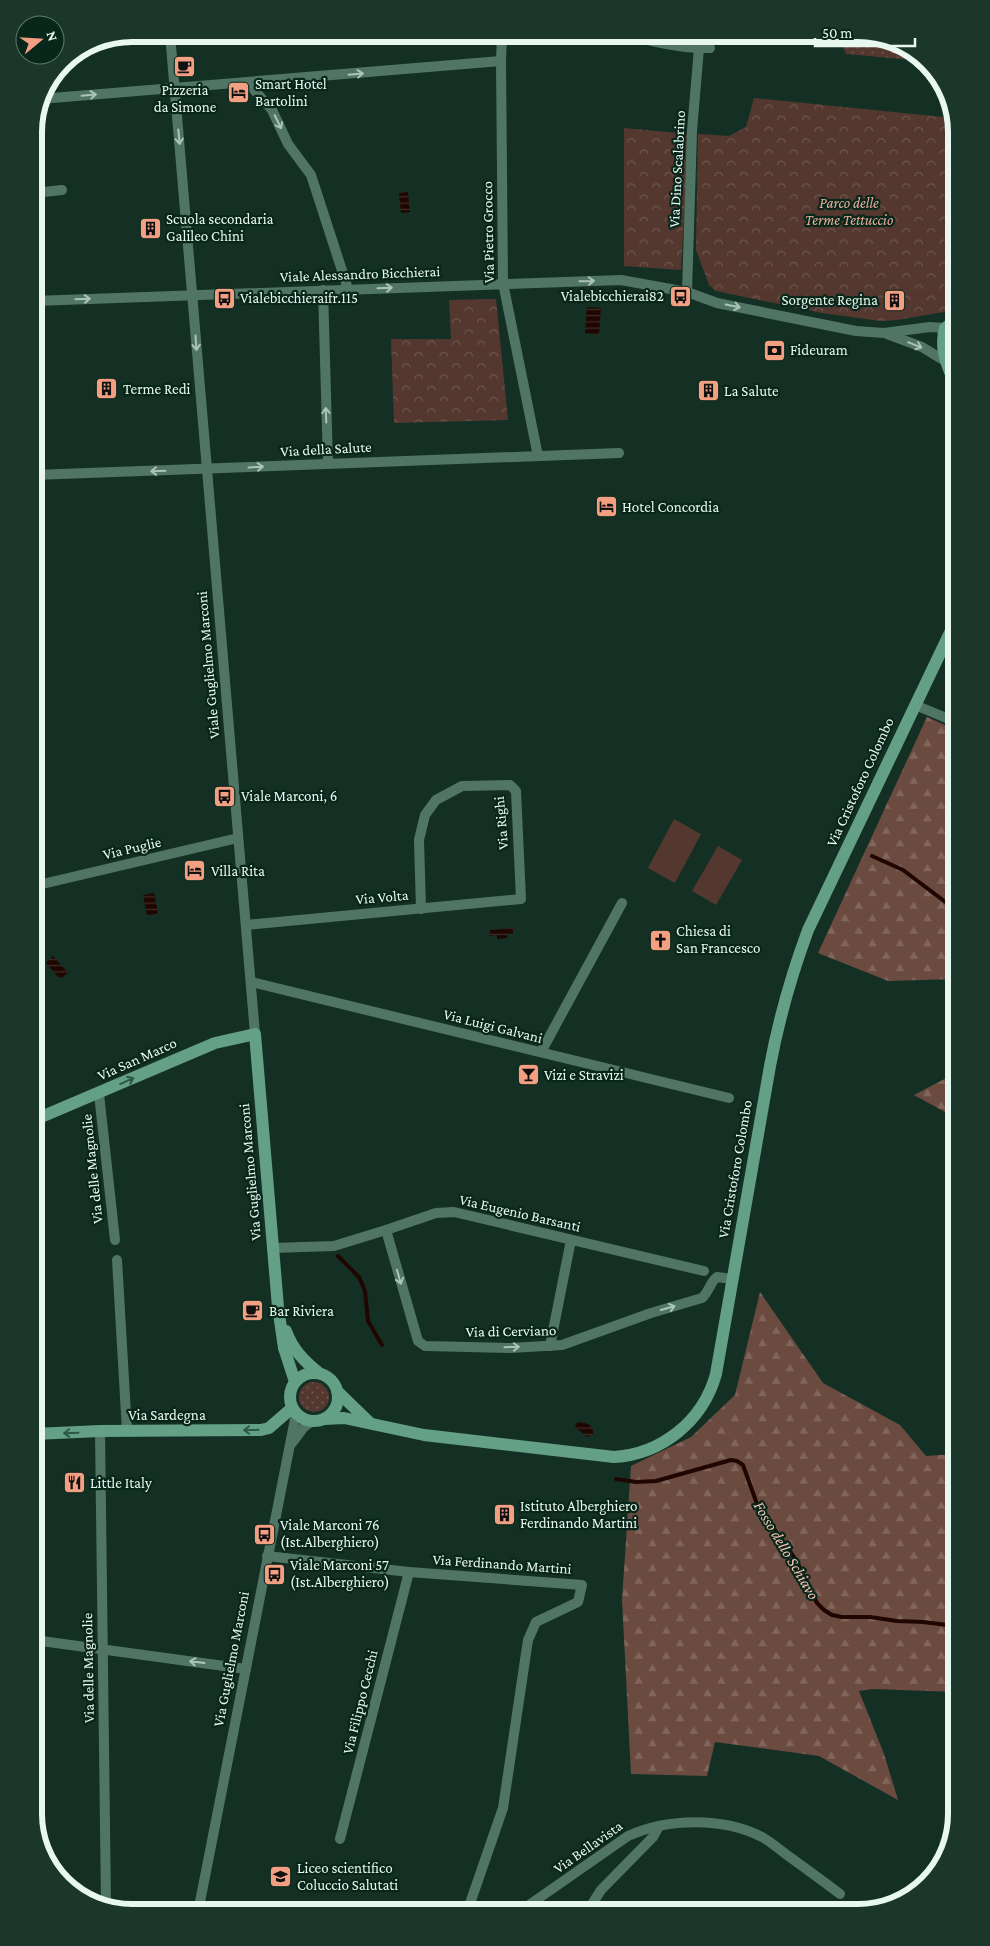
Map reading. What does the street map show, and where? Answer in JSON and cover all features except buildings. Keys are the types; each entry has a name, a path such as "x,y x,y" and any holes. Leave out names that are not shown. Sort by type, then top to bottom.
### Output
{"main road":[{"path":"948,326 945,328 941,342 948,366"},
{"name":"Via Cristoforo Colombo","path":"318,1420 344,1418 424,1436 602,1457 627,1456 642,1452 671,1438 702,1407 709,1395 716,1374 778,1024 789,982 808,930 948,637"},
{"name":"Via San Marco","path":"42,1117 99,1094 214,1043 255,1034"},
{"name":"Via Guglielmo Marconi","path":"255,1034 278,1307 284,1348 295,1382 290,1395 294,1411"},
{"name":"Via Guglielmo Marconi","path":"278,1307 289,1338 296,1351 319,1373 331,1379 337,1391 336,1407 331,1414 318,1420"},
{"path":"295,1382 306,1374 319,1373"},
{"path":"337,1391 370,1424"},
{"path":"294,1411 303,1419 318,1420"},
{"name":"Via Sardegna","path":"42,1434 266,1430 294,1411"}],"street":[{"name":"Viale Guglielmo Marconi","path":"171,42 255,1034"},
{"name":"Via Pietro Grocco","path":"501,43 503,283 538,456"},
{"name":"Via Dino Scalabrino","path":"671,43 704,48 692,131 686,292"},
{"path":"49,98 500,61"},
{"path":"248,83 272,110 288,144 311,174 348,289"},
{"path":"43,191 62,190"},
{"name":"Viale Alessandro Bicchierai","path":"43,301 621,280 686,292 717,303 856,331 884,333"},
{"path":"323,290 328,464"},
{"path":"884,333 930,327 945,328"},
{"path":"884,333 922,347 946,361"},
{"name":"Via della Salute","path":"43,475 619,453"},
{"path":"915,705 948,719"},
{"name":"Via Righi","path":"420,909 419,840 425,815 436,800 462,786 510,785 516,791 521,899"},
{"name":"Via Puglie","path":"43,884 238,838"},
{"name":"Via Volta","path":"246,925 521,899"},
{"path":"540,1052 622,903"},
{"name":"Via Luigi Galvani","path":"251,982 729,1098"},
{"name":"Via delle Magnolie","path":"99,1094 115,1240"},
{"name":"Via Eugenio Barsanti","path":"272,1248 334,1246 436,1213 454,1212 704,1271"},
{"name":"Via di Cerviano","path":"386,1230 418,1341 420,1344 430,1346 562,1345 651,1313 702,1298 706,1295 715,1278 732,1279"},
{"path":"550,1346 571,1240"},
{"path":"117,1260 127,1431"},
{"path":"291,1444 294,1411"},
{"name":"Via Guglielmo Marconi","path":"200,1903 267,1556 291,1444 304,1428 318,1420"},
{"name":"Via delle Magnolie","path":"100,1432 106,1900"},
{"name":"Via Ferdinando Martini","path":"267,1556 409,1572 582,1585 578,1602 536,1622 528,1640 503,1808 470,1903"},
{"name":"Via Filippo Cecchi","path":"340,1839 409,1572"},
{"path":"42,1641 246,1668"},
{"name":"Via Bellavista","path":"531,1904 628,1836 641,1830 659,1826 687,1823 714,1824 739,1828 763,1838 840,1894"},
{"path":"592,1904 601,1890 653,1837 659,1826"}],"green space":[{"path":"843,43 875,44 886,47 910,60 846,54 842,45"},
{"name":"Parco delle Terme Tettuccio","path":"754,98 946,117 948,311 880,321 822,313 716,291 709,285 696,250 698,134 729,136 746,127"},
{"path":"624,128 689,134 681,270 624,266"},
{"path":"496,299 508,420 394,423 391,339 451,339 449,300"},
{"path":"927,717 948,726 948,979 888,981 818,953"},
{"path":"674,819 701,834 675,883 648,868"},
{"path":"718,846 742,860 716,905 692,891"},
{"path":"948,1077 948,1114 914,1095"},
{"path":"760,1292 823,1383 900,1425 926,1456 948,1455 948,1692 873,1689 859,1691 884,1754 898,1800 819,1756 715,1742 707,1776 631,1774 622,1600 631,1466 691,1437 735,1395"},
{"path":"314,1382 320,1383 328,1391 328,1403 320,1411 314,1412 308,1411 300,1403 299,1397 300,1391 308,1383"}],"shaded area":[{"path":"408,192 410,212 401,213 399,193"},
{"path":"587,307 601,308 599,335 585,333"},
{"path":"154,893 158,913 147,916 143,895"},
{"path":"513,928 513,934 507,934 507,938 497,939 497,935 490,936 490,930"},
{"path":"53,956 68,973 60,979 46,963"},
{"path":"579,1421 590,1425 593,1434 587,1437 575,1427"}],"waterway":[{"path":"872,856 903,870 948,904"},
{"path":"338,1256 359,1277 365,1291 368,1321 382,1345"},
{"name":"Fosso dello Schiavo","path":"616,1479 636,1482 656,1481 731,1460 737,1461 743,1465 757,1504 796,1560 817,1603 824,1610 832,1615 842,1617 870,1617 948,1625"}],"place":[{"name":"Pizzeria da Simone","path":"185,67"},
{"name":"Smart Hotel Bartolini","path":"239,93"},
{"name":"Scuola secondaria Galileo Chini","path":"150,228"},
{"name":"Vialebicchierai82","path":"680,296"},
{"name":"Vialebicchieraifr.115","path":"224,298"},
{"name":"Sorgente Regina","path":"894,300"},
{"name":"Fideuram","path":"774,350"},
{"name":"Terme Redi","path":"107,389"},
{"name":"La Salute","path":"708,391"},
{"name":"Hotel Concordia","path":"606,507"},
{"name":"Viale Marconi, 6","path":"225,796"},
{"name":"Villa Rita","path":"195,871"},
{"name":"Chiesa di San Francesco","path":"660,940"},
{"name":"Vizi e Stravizi","path":"528,1075"},
{"name":"Bar Riviera","path":"253,1311"},
{"name":"Little Italy","path":"74,1483"},
{"name":"Istituto Alberghiero Ferdinando Martini","path":"504,1515"},
{"name":"Viale Marconi 76 (Ist.Alberghiero)","path":"264,1534"},
{"name":"Viale Marconi 57 (Ist.Alberghiero)","path":"274,1574"},
{"name":"Liceo scientifico Coluccio Salutati","path":"281,1877"}]}
